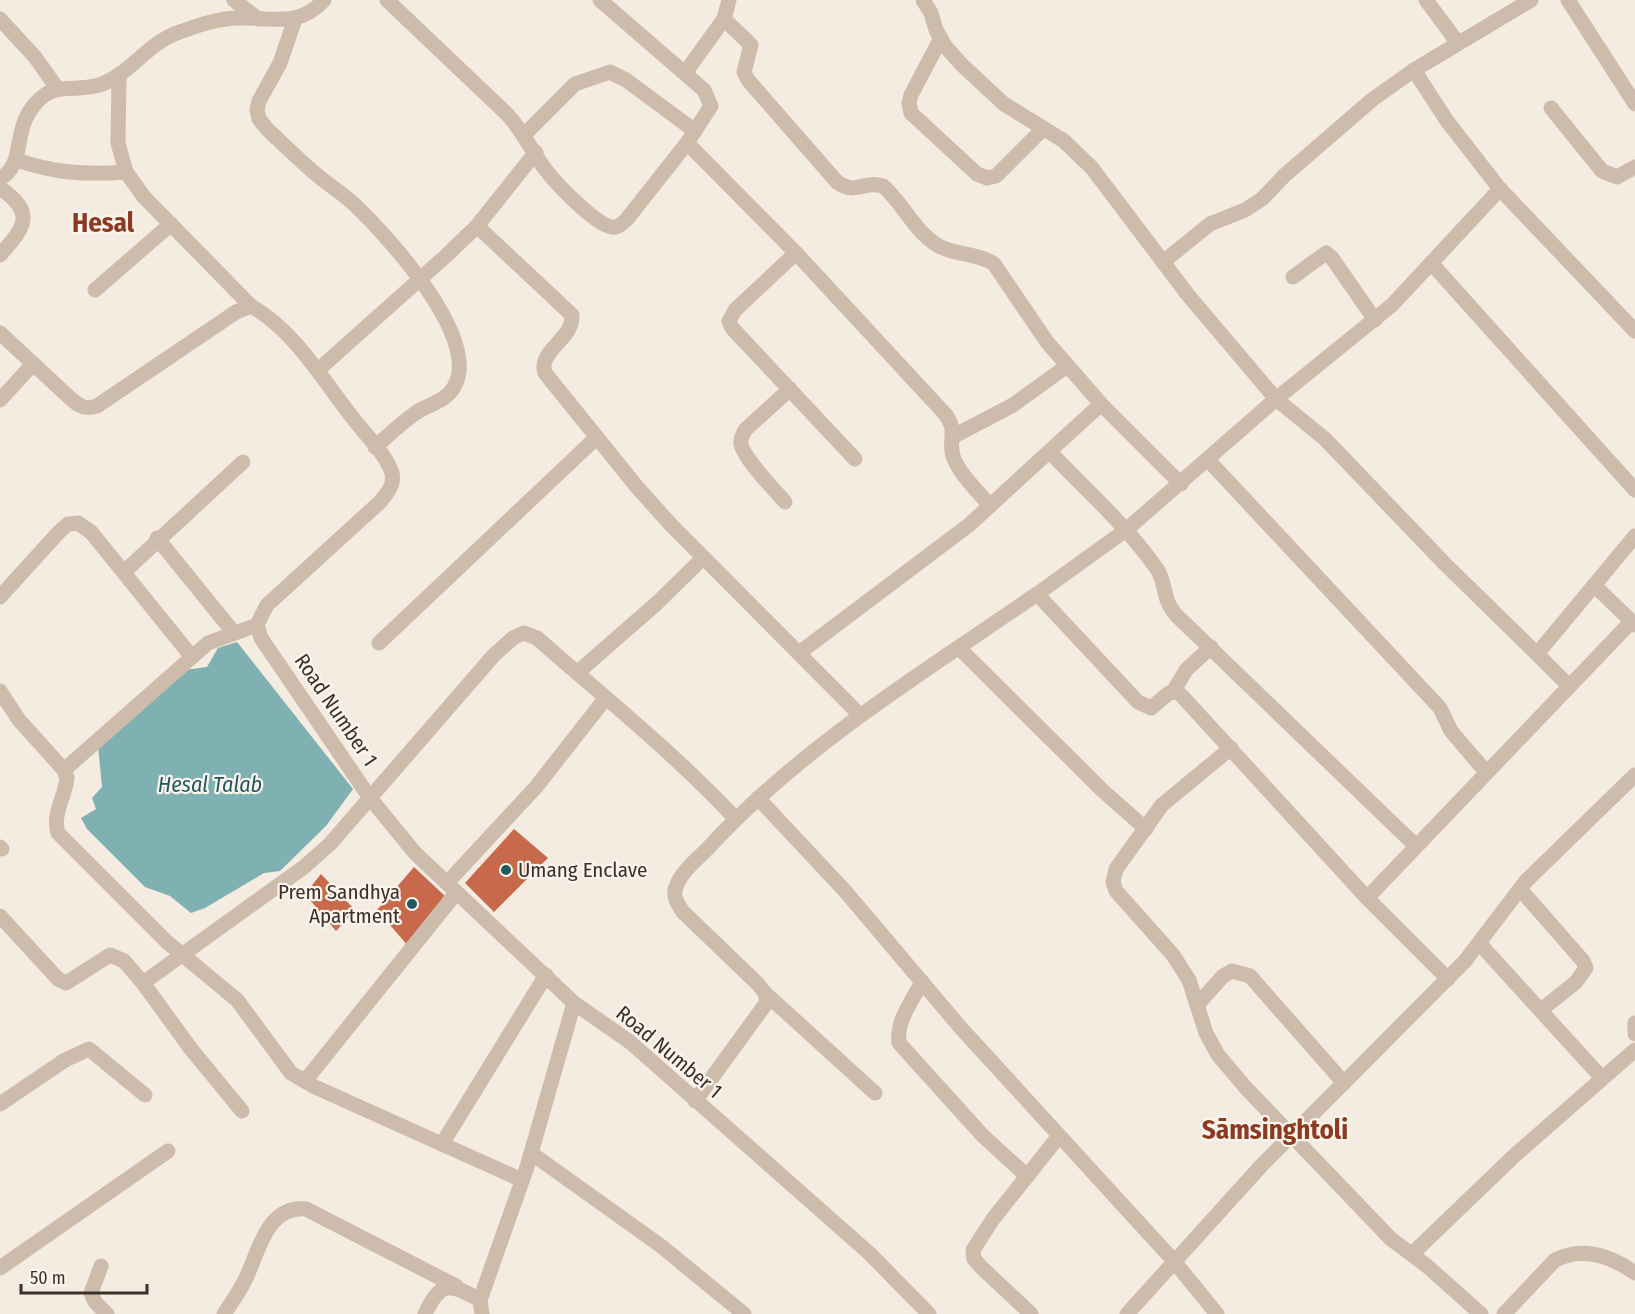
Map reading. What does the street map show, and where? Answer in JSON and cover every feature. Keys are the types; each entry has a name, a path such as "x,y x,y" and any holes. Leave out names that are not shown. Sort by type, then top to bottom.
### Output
{"street":[{"path":"234,0 258,19"},
{"path":"0,180 9,173 17,160 20,129 26,116 46,92 57,88 99,86 119,77 154,45 174,33 206,23 238,18 295,19 313,12 324,0"},
{"path":"387,0 508,115 525,134 544,168 556,181 597,221 608,227 618,227 627,219 691,137 711,106 704,90 616,7 600,0"},
{"path":"685,73 724,19 729,0"},
{"path":"922,0 931,13 941,38 961,64 1004,104 1064,141 1092,168 1163,262 1276,399 1325,439 1462,581 1568,685"},
{"path":"1426,0 1458,43"},
{"path":"1163,262 1210,224 1245,210 1262,199 1285,175 1373,99 1414,70 1531,0"},
{"path":"1568,0 1635,104"},
{"path":"0,19 35,57 57,88"},
{"path":"295,19 280,63 258,100 259,119 315,174 357,207 419,279 449,324 458,350 459,371 454,387 440,401 418,411 375,447"},
{"path":"724,19 751,45 744,72 748,80 837,182 847,188 856,189 873,183 884,186 927,237 951,251 983,257 994,264 1030,320 1067,366 1101,404 1181,484"},
{"path":"941,38 912,95 909,103 911,113 977,174 987,178 996,176 1042,129"},
{"path":"1414,70 1447,121 1500,189 1635,331"},
{"path":"525,134 575,84 610,72 626,80 691,137 932,399 953,425 952,452 955,462 990,506"},
{"path":"64,770 208,643 256,625 267,605 389,491 393,481 391,472 375,447 318,370 266,315 251,306 144,197 126,172 118,143 119,77"},
{"path":"1551,108 1602,171 1617,177 1635,167"},
{"path":"318,370 477,226 537,152"},
{"path":"17,160 61,172 90,175 126,172"},
{"path":"0,188 20,204 24,223 16,237 0,255"},
{"path":"875,1093 765,993 683,912 676,900 675,888 681,876 735,818 860,715 1126,531 1276,399 1375,320 1432,264 1500,189"},
{"path":"94,290 171,224"},
{"path":"477,226 573,315 570,330 551,352 543,366 545,373 637,488 703,558 860,715"},
{"path":"796,253 735,310 729,321 732,328 855,459"},
{"path":"1293,277 1326,253 1332,258 1375,320"},
{"path":"1432,264 1635,490"},
{"path":"0,333 78,406 88,409 97,406 236,312 251,306"},
{"path":"0,400 33,364"},
{"path":"954,436 1013,405 1067,366"},
{"path":"785,502 746,454 741,446 741,438 745,430 790,389"},
{"path":"799,653 902,577 990,506 1101,404"},
{"path":"379,643 596,438"},
{"path":"1050,452 1126,531 1158,571 1168,606 1416,846"},
{"path":"1208,460 1440,708 1451,731 1486,772"},
{"path":"124,572 158,538 243,462"},
{"path":"0,597 68,524 78,523 85,526 192,657"},
{"path":"158,538 234,633"},
{"path":"1537,654 1634,538"},
{"path":"577,673 657,603 703,558"},
{"path":"1367,898 1568,685 1633,624 1594,585"},
{"path":"1037,594 1138,702 1151,708 1173,692 1186,670 1211,647"},
{"name":"Road Number 1","path":"256,625 261,638 370,798 416,852 451,888 574,1003 630,1042 869,1253 929,1314"},
{"path":"143,983 304,867 330,844 494,655 513,638 524,633 537,638 698,778 735,818"},
{"path":"959,648 1102,790 1146,829"},
{"path":"0,691 19,720 64,770 67,778 55,823 58,833 160,936 237,1000 283,1065 304,1081 522,1180"},
{"path":"1173,692 1182,696 1367,898 1448,979"},
{"path":"304,1081 451,888 536,787 605,699"},
{"path":"1231,748 1173,795 1116,869 1113,882 1116,891 1173,955 1189,980 1206,1033 1218,1055 1291,1136 1391,1239 1412,1254 1480,1314"},
{"path":"1127,1314 1173,1260 1291,1136 1448,979 1520,889 1554,852 1635,775"},
{"path":"758,798 845,891 922,982 1173,1260 1217,1314"},
{"path":"1520,889 1583,961 1586,968 1576,982 1541,1010"},
{"path":"0,916 58,979 66,983 110,955 124,961 242,1111"},
{"path":"1479,943 1602,1078"},
{"path":"1198,1004 1222,976 1232,970 1250,976 1344,1083"},
{"path":"442,1144 546,975"},
{"path":"922,982 901,1021 898,1033 899,1043 983,1136 1027,1176"},
{"path":"695,1101 762,1012 767,1002 765,993"},
{"path":"224,1314 246,1278 271,1223 295,1208 306,1209 456,1286 481,1307 531,1153 574,1003"},
{"path":"1635,1023 1635,1034"},
{"path":"0,1104 65,1060 89,1049 145,1095"},
{"path":"1412,1254 1514,1156 1635,1050"},
{"path":"1031,1314 974,1259 973,1250 978,1240 1059,1136"},
{"path":"0,1268 168,1151"},
{"path":"531,1153 661,1246 744,1314"},
{"path":"1504,1314 1555,1260 1566,1255 1592,1253 1610,1258 1635,1273"},
{"path":"101,1266 91,1293 95,1302 107,1314"},
{"path":"425,1314 434,1296 445,1287 456,1286"}],"water":[{"name":"Hesal Talab","path":"237,642 353,789 326,826 280,871 264,873 205,908 191,913 170,896 145,887 87,829 81,818 96,809 92,798 102,787 98,745 185,670 207,667 218,648"}],"building":[{"name":"Umang Enclave","path":"514,829 548,858 494,912 465,883"},
{"name":"Prem Sandhya Apartment","path":"414,867 447,898 409,947 377,910"},
{"path":"321,874 355,910 336,931 305,894"}],"place":[{"name":"Umang Enclave","path":"506,870"},
{"name":"Prem Sandhya Apartment","path":"412,904"}],"district":[{"name":"Hesal","path":"103,223"},
{"name":"Sāmsinghtoli","path":"1275,1130"}]}
